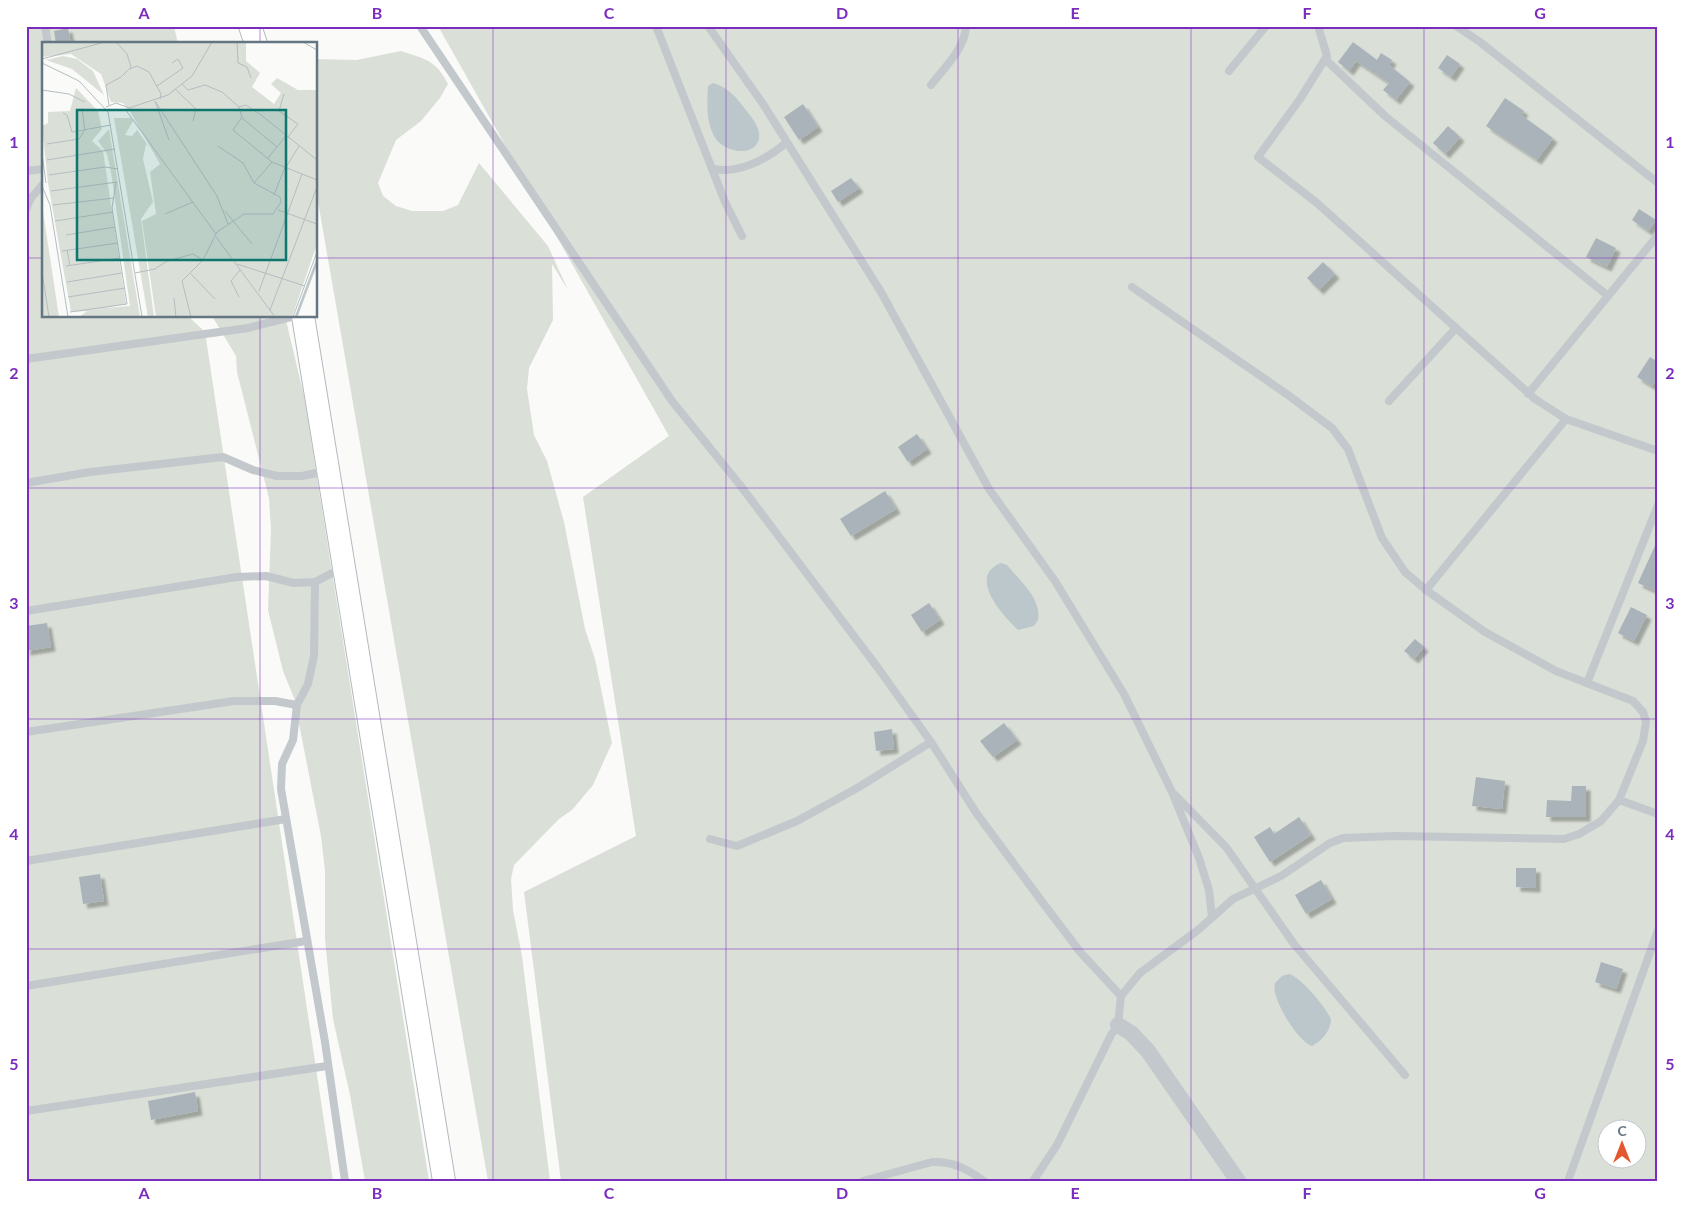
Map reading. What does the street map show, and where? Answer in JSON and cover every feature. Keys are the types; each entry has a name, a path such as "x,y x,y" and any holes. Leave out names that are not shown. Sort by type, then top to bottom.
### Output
{"street":[{"path":"250,26 255,42"},
{"path":"303,318 442,1179"},
{"path":"1118,1025 1131,1033 1148,1051 1238,1181"}],"lane":[{"path":"45,26 48,42"},
{"path":"420,26 672,401 740,485 931,742 977,814 1081,953 1106,983 1121,996"},
{"path":"656,26 714,169 725,202 742,236"},
{"path":"708,26 763,104 881,292 989,489 1056,581 1124,694 1172,792 1209,890 1212,918"},
{"path":"931,85 957,52 966,26"},
{"path":"1229,71 1266,26"},
{"path":"1318,26 1327,56 1300,100 1258,157 1317,203 1528,394 1566,419 1658,451"},
{"path":"1456,26 1487,48 1658,183"},
{"path":"1325,59 1392,122 1607,295"},
{"path":"714,169 725,171 747,166 773,154 786,143"},
{"path":"26,171 42,169"},
{"path":"26,210 31,198 42,185"},
{"path":"1528,394 1607,295 1658,235"},
{"path":"1033,1181 1057,1145 1111,1035 1118,1025 1121,996 1140,973 1233,900 1281,876 1330,843 1343,838 1395,836 1564,840 1579,834 1601,821 1619,800 1643,741 1646,722 1644,712 1633,701 1556,671 1485,632 1426,590 1405,572 1382,538 1348,449 1332,428 1288,395 1132,287"},
{"path":"26,360 248,328 287,318"},
{"path":"1390,401 1456,328"},
{"path":"1426,590 1566,419"},
{"path":"26,482 90,472 223,456 253,470 277,476 302,476 328,471"},
{"path":"1587,682 1658,505"},
{"path":"26,611 237,577 266,576 294,583 315,582 344,567"},
{"path":"315,582 314,656 308,684 297,705 293,740 282,764 281,789 345,1181"},
{"path":"26,732 234,701 275,701 297,705"},
{"path":"710,839 737,846 797,822 859,787 931,742"},
{"path":"1172,792 1226,847 1294,944 1405,1075"},
{"path":"1619,800 1658,814"},
{"path":"26,861 286,819"},
{"path":"1568,1181 1658,930"},
{"path":"26,986 306,941"},
{"path":"26,1111 327,1066"},
{"path":"863,1181 932,1162 943,1161 965,1167 984,1181"}],"shaded area":[{"path":"26,26 174,26 178,42 42,42 42,318 190,318 205,332 333,1181 26,1181"},
{"path":"438,26 1658,26 1658,1181 561,1181 524,892 636,836 583,497 669,436"},
{"path":"401,51 434,65 444,76 448,84 440,98 421,121 396,140 378,183 383,196 396,206 412,211 443,211 458,205 479,163 548,246 568,290 552,264 553,320 529,368 527,389 534,435 547,461 564,522 585,629 595,659 612,743 593,785 572,810 559,819 514,865 511,879 513,910 522,956 550,1181 488,1181 318,202 318,59 357,60"},
{"path":"713,83 732,93 754,120 759,133 758,141 749,150 734,150 726,147 719,143 714,136 708,118 707,105 708,86"},
{"path":"213,318 285,318 304,396 429,1181 365,1181 350,1095 333,1019 325,939 325,871 321,836 294,698 283,671 268,610 271,529 269,498 237,372 236,356"},
{"path":"1001,563 1007,565 1024,584 1037,605 1038,620 1034,626 1018,630 1004,615 991,596 987,586 987,577 991,569"},
{"path":"1289,974 1306,987 1324,1007 1331,1019 1325,1035 1312,1046 1306,1043 1293,1028 1277,998 1275,983 1282,976"}],"building":[{"path":"68,28 71,42 56,42 54,31"},
{"path":"1353,42 1377,60 1381,53 1392,60 1389,65 1410,82 1396,100 1383,90 1389,83 1356,61 1349,71 1338,62"},
{"path":"1447,55 1460,64 1451,77 1438,68"},
{"path":"1505,98 1524,111 1521,115 1553,138 1537,160 1486,126"},
{"path":"803,104 818,127 799,140 784,117"},
{"path":"1448,126 1460,137 1445,154 1433,143"},
{"path":"851,178 859,188 838,202 831,191"},
{"path":"1639,209 1656,220 1648,231 1632,220"},
{"path":"1596,238 1616,248 1607,267 1586,257"},
{"path":"1323,262 1335,274 1319,290 1307,278"},
{"path":"1650,357 1658,362 1658,377 1652,386 1637,377"},
{"path":"917,434 927,449 908,462 898,447"},
{"path":"885,491 896,509 851,536 840,519"},
{"path":"1658,539 1658,592 1638,583"},
{"path":"929,603 940,620 922,632 911,615"},
{"path":"1631,607 1647,615 1634,641 1618,633"},
{"path":"47,623 51,647 26,651 26,626"},
{"path":"1415,639 1424,647 1414,659 1404,651"},
{"path":"1004,723 1017,740 993,757 980,741"},
{"path":"892,729 894,749 876,751 874,732"},
{"path":"1476,777 1505,781 1502,809 1472,806"},
{"path":"1572,786 1586,786 1586,817 1546,817 1547,800 1571,801"},
{"path":"1299,817 1311,835 1270,862 1254,837 1270,827 1274,834"},
{"path":"1516,868 1536,868 1536,888 1516,887"},
{"path":"100,874 104,901 83,904 79,877"},
{"path":"1321,880 1332,899 1306,914 1295,895"},
{"path":"1601,962 1623,969 1616,989 1595,982"},
{"path":"195,1092 198,1111 151,1120 148,1101"}]}
